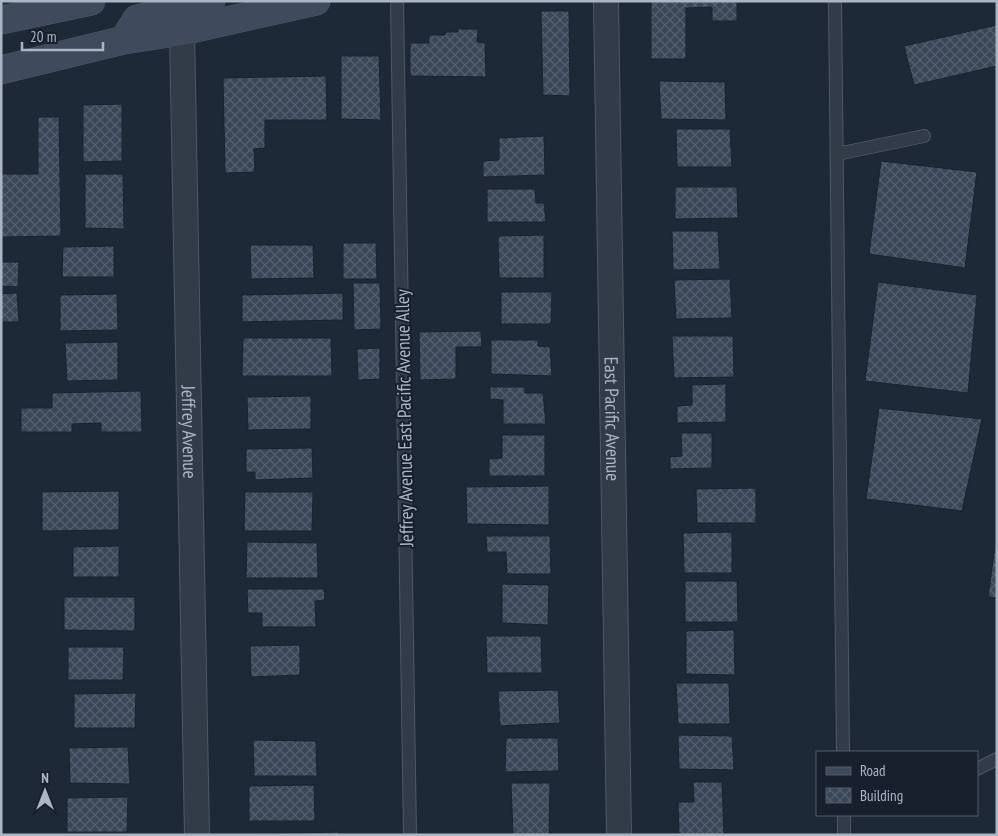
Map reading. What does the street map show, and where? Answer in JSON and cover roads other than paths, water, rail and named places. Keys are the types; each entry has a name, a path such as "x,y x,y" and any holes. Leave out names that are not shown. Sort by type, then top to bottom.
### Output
{"main road":[{"path":"1,20 90,1"},
{"path":"124,40 137,20 211,1"},
{"path":"1,70 124,40 182,31 316,1"}],"street":[{"name":"East Pacific Avenue","path":"606,1 619,835"},
{"name":"Jeffrey Avenue","path":"182,31 196,835"}],"lane":[{"name":"Jeffrey Avenue East Pacific Avenue Alley","path":"397,1 410,835"},
{"path":"835,1 844,751"},
{"path":"837,154 924,136"},
{"path":"978,768 997,759"},
{"path":"844,816 844,835"}]}
